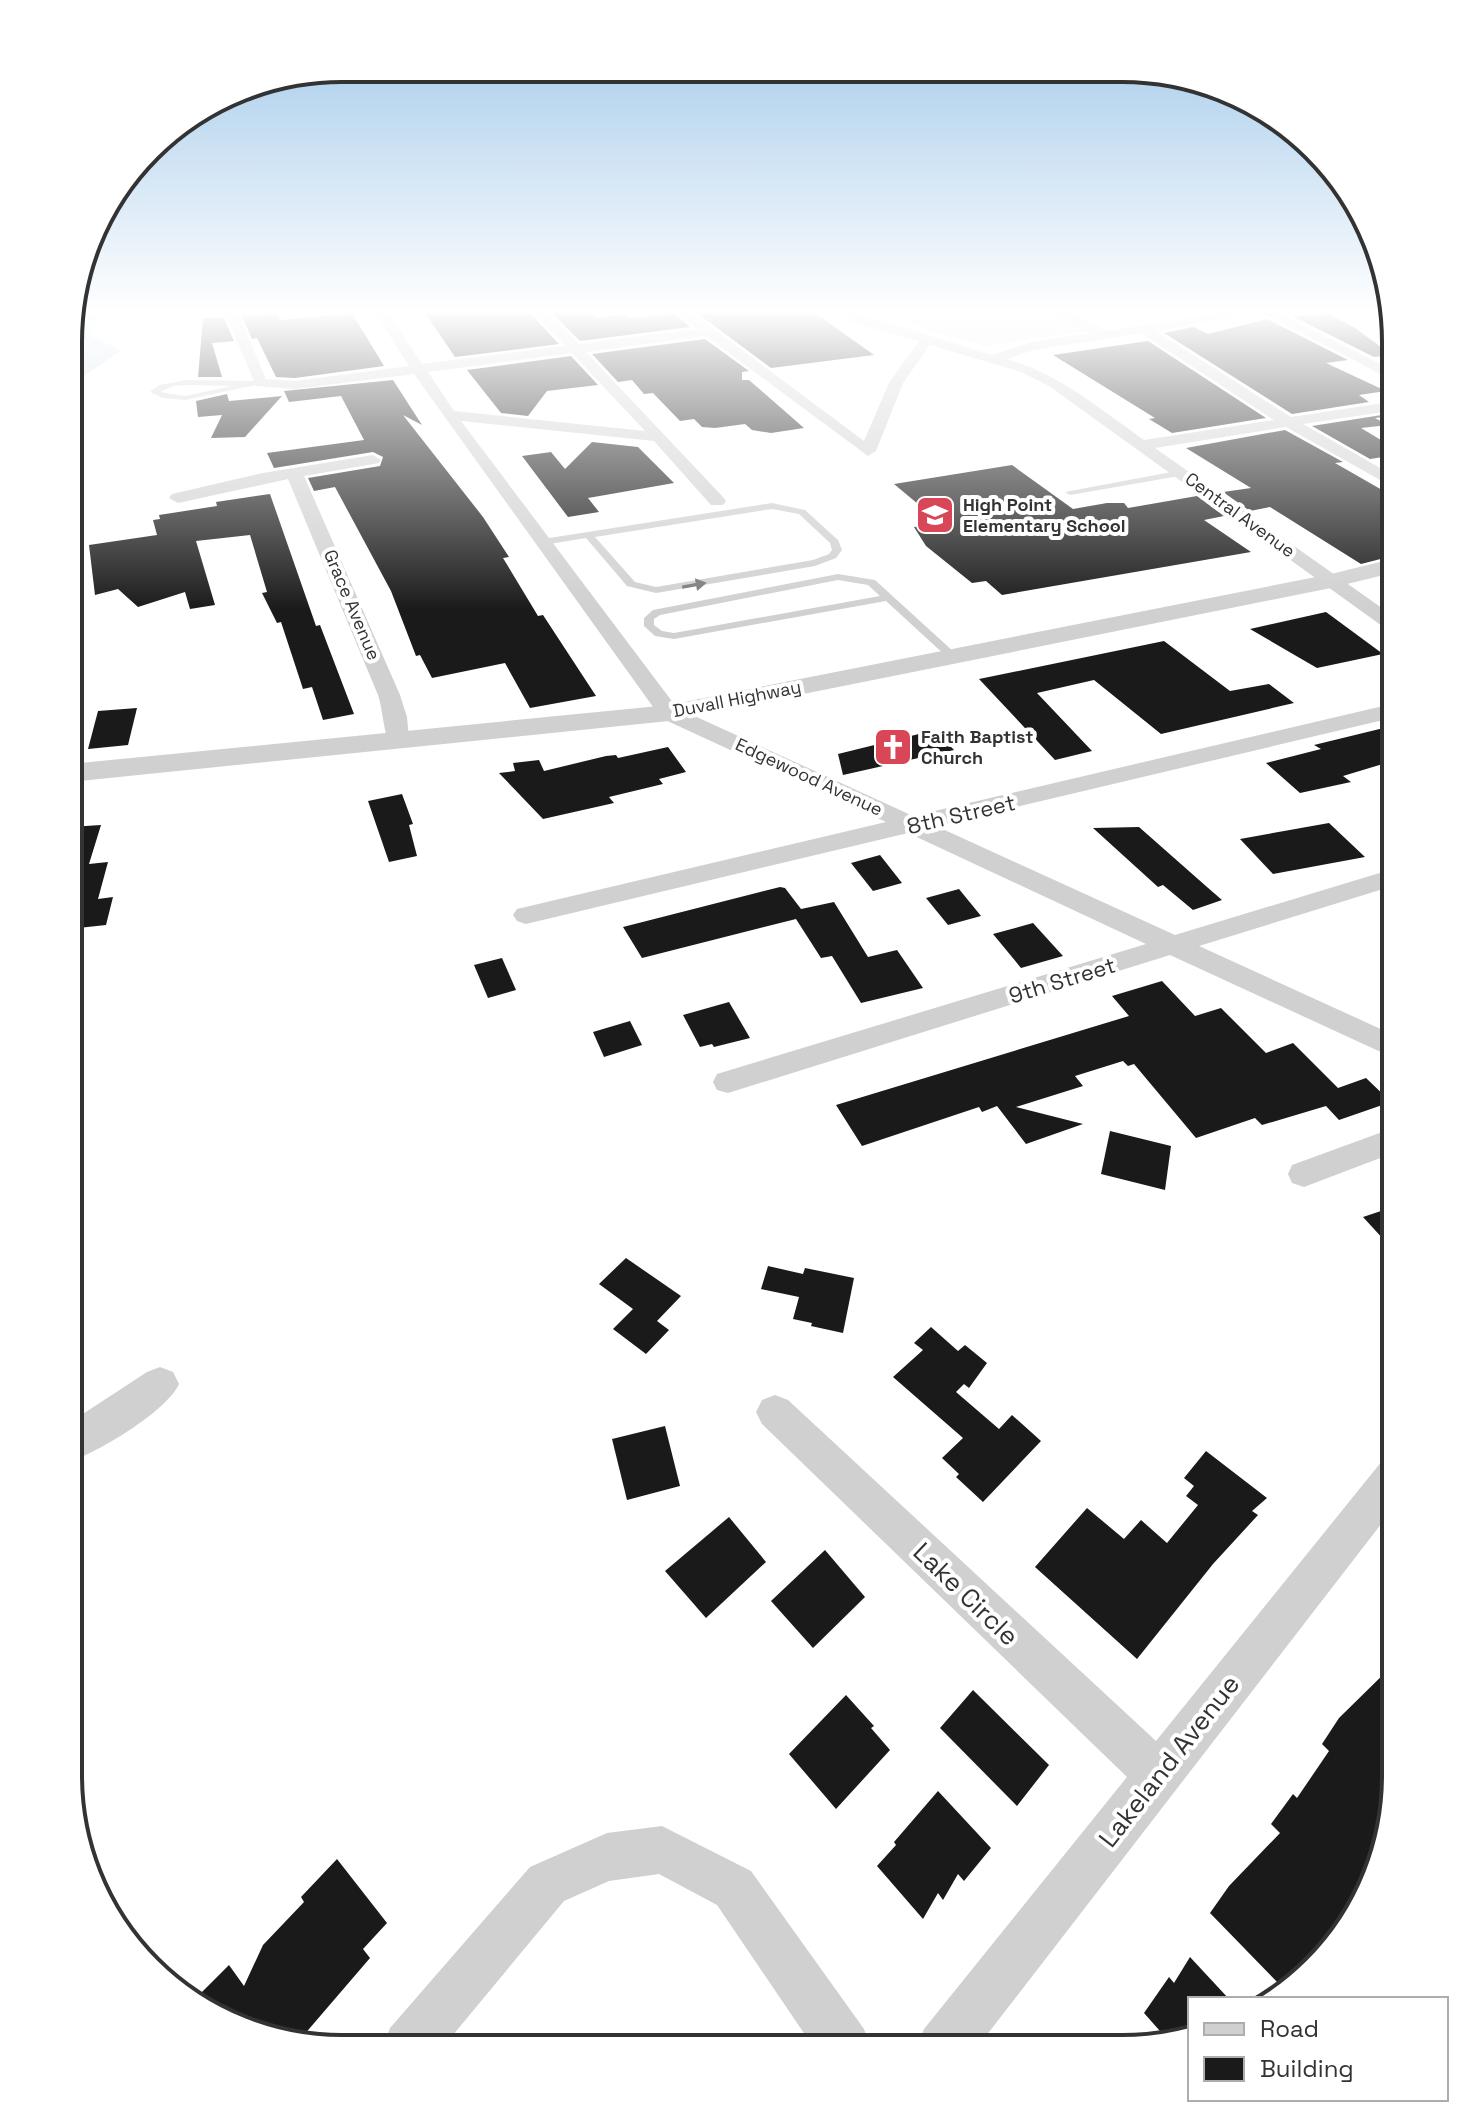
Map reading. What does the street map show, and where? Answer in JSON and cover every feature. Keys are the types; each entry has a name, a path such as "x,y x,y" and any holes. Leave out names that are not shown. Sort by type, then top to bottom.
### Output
{"street":[{"name":"Edgewood Avenue","path":"447,412 669,713 1382,1041"},
{"path":"635,412 717,501"},
{"path":"815,412 868,451 884,412"},
{"name":"Central Avenue","path":"1096,412 1382,617"},
{"path":"1273,412 1382,476"},
{"path":"1144,445 1356,412"},
{"path":"449,415 659,437"},
{"path":"178,498 373,460"},
{"name":"Grace Avenue","path":"294,473 389,695 398,739"},
{"name":"Duvall Highway","path":"82,772 669,713 1382,568"},
{"name":"8th Street","path":"526,915 1382,713"},
{"name":"9th Street","path":"728,1082 1382,881"},
{"path":"1304,1174 1381,1145"},
{"path":"82,1436 160,1384"},
{"name":"Lake Circle","path":"775,1412 1158,1775"},
{"name":"Lakeland Avenue","path":"953,2035 1381,1493"},
{"path":"419,2035 547,1884 607,1857 662,1850 734,1888 836,2035"}],"lane":[{"path":"1070,492 1182,473"},
{"path":"543,542 772,506 802,512 835,542 837,550 833,556 815,563 674,589 640,587 621,575 588,535"},
{"path":"887,598 674,636 659,634 649,626 649,618 657,612 838,577 871,582 951,655"}],"building":[{"path":"197,412 268,412 245,437 211,438 222,415 198,417"},
{"path":"349,412 413,412 422,425 403,415 483,517 509,557 503,558 538,616 543,615 596,696 530,708 505,663 432,678 420,655 416,656 391,591 335,487 314,491 308,478 380,466 383,457 373,452 274,468 267,453 364,440"},
{"path":"500,412 531,412 528,416"},
{"path":"671,412 785,412 804,428 771,433 752,430 745,424 715,428 702,427 694,419 680,421"},
{"path":"1145,412 1256,412 1266,418 1172,433 1149,419 1155,418"},
{"path":"1382,415 1375,418 1382,422 1382,426 1361,428 1382,441 1382,457 1370,459 1312,426"},
{"path":"1285,430 1343,462 1335,463 1382,490 1382,559 1361,564 1270,507 1250,511 1223,492 1251,488 1186,448"},
{"path":"592,442 638,447 674,483 588,498 599,512 568,517 522,456 551,452 565,469"},
{"name":"High Point Elementary School","path":"1012,465 1073,509 1107,503 1124,503 1128,508 1197,496 1224,516 1204,520 1251,552 1002,595 986,581 972,583 926,546 914,527 942,524 894,484"},
{"path":"270,494 316,626 320,625 354,714 323,720 312,687 303,689 281,622 277,623 262,593 267,592 250,535 196,541 215,605 190,609 185,592 138,607 118,589 95,595 89,545 157,535 153,520 160,519 159,515"},
{"path":"1326,612 1382,654 1317,668 1250,629"},
{"path":"1164,641 1230,691 1269,684 1294,703 1161,734 1094,680 1037,693 1092,751 1055,760 979,679"},
{"path":"137,708 128,745 88,749 98,711"},
{"path":"1382,728 1382,764 1343,776 1351,782 1300,793 1266,763 1321,749 1314,745"},
{"path":"935,730 954,750 843,775 838,754"},
{"path":"668,747 686,772 659,779 663,784 609,797 614,803 543,819 499,773 515,771 513,763 539,760 544,771 606,756 616,755 618,758"},
{"path":"402,794 413,824 409,825 417,856 389,862 368,801"},
{"path":"1329,823 1365,857 1273,874 1240,839"},
{"path":"101,825 89,864 108,862 98,899 113,897 106,925 82,928 82,826"},
{"path":"1139,827 1222,900 1193,910 1163,885 1158,887 1093,828"},
{"path":"880,855 902,883 873,891 851,863"},
{"path":"785,888 801,909 834,902 868,957 897,950 923,988 861,1003 832,956 821,958 796,919 642,958 623,927"},
{"path":"959,889 981,916 948,925 926,898"},
{"path":"1033,923 1063,956 1021,968 993,934"},
{"path":"502,958 516,990 488,998 474,965"},
{"path":"1162,981 1195,1016 1221,1008 1266,1053 1293,1043 1338,1088 1366,1078 1381,1093 1381,1105 1339,1120 1326,1106 1262,1125 1255,1118 1196,1138 1134,1064 1128,1066 1123,1061 1075,1076 1083,1086 1016,1107 1083,1124 1026,1144 997,1106 982,1112 979,1107 862,1146 836,1105 1129,1016 1112,996"},
{"path":"729,1002 750,1038 714,1047 712,1044 700,1047 683,1015"},
{"path":"630,1021 642,1045 604,1057 593,1032"},
{"path":"1110,1131 1171,1146 1165,1190 1101,1174"},
{"path":"1381,1211 1381,1237 1363,1217"},
{"path":"626,1258 681,1296 657,1321 669,1330 646,1354 613,1329 633,1309 599,1284"},
{"path":"768,1266 803,1274 805,1268 854,1278 843,1333 793,1319 799,1297 761,1289"},
{"path":"931,1327 958,1351 965,1345 987,1363 969,1388 964,1384 956,1392 999,1429 1012,1415 1041,1441 983,1502 956,1477 959,1474 942,1458 963,1438 893,1377 923,1350 914,1343"},
{"path":"665,1426 680,1486 627,1500 612,1439"},
{"path":"1206,1451 1267,1498 1252,1511 1258,1515 1213,1564 1137,1659 1035,1567 1087,1508 1124,1539 1141,1520 1167,1543 1198,1505 1186,1496 1194,1486 1184,1478"},
{"path":"729,1517 766,1562 706,1618 665,1571"},
{"path":"825,1550 865,1597 813,1648 771,1601"},
{"path":"1381,1677 1381,1792 1377,1826 1355,1890 1338,1919 1317,1946 1277,1982 1210,1913 1229,1886 1280,1833 1271,1824 1293,1794 1297,1798 1329,1751 1322,1744 1339,1718"},
{"path":"973,1690 1049,1765 1017,1806 940,1728"},
{"path":"846,1695 874,1726 871,1728 890,1750 836,1809 789,1754"},
{"path":"938,1791 991,1848 964,1881 958,1874 943,1900 938,1893 923,1919 877,1866"},
{"path":"337,1859 387,1923 363,1949 370,1958 306,2033 258,2021 201,1993 229,1965 244,1986 263,1945 304,1902 301,1897"},
{"path":"1190,1957 1227,1997 1188,1997 1188,2026 1161,2032 1144,2013 1169,1977 1174,1983"}],"place":[{"name":"High Point Elementary School","path":"935,515"},
{"name":"Faith Baptist Church","path":"893,747"}]}
